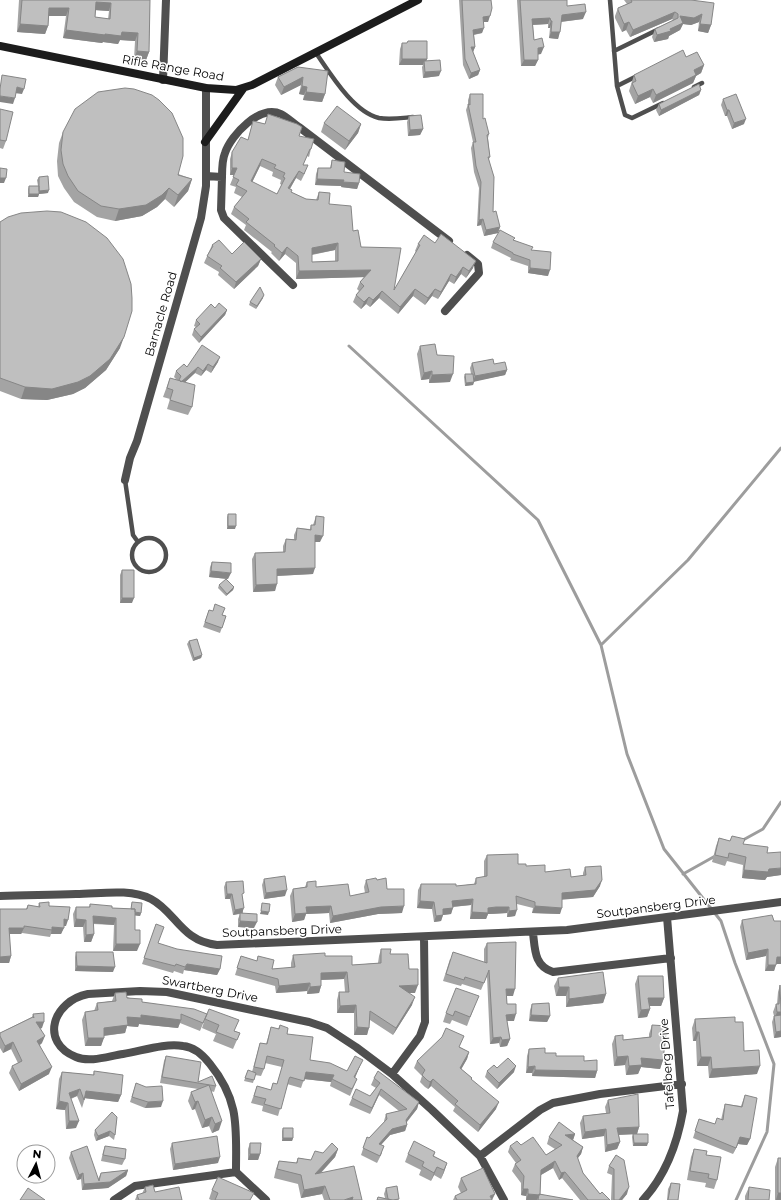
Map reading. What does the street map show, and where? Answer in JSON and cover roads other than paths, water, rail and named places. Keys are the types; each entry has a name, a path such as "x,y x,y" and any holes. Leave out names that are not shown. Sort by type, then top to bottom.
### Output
{"main road":[{"name":"Rifle Range Road","path":"0,46 163,80 206,88 228,90 243,88 278,73 418,0"},
{"path":"205,142 243,88"}],"street":[{"path":"163,80 166,0"},
{"name":"Barnacle Road","path":"125,480 130,458 139,434 202,218 206,176 206,88"},
{"path":"293,285 224,218 221,210 224,154 231,140 241,128 264,114 275,112 281,114 478,264 479,273 445,311"},
{"path":"206,176 222,177"},
{"name":"Soutpansberg Drive","path":"0,896 121,893 140,895 158,903 178,924 196,939 217,945 533,932 667,918 781,902"},
{"name":"Tafelberg Drive","path":"643,1200 659,1181 674,1150 683,1112 682,1084 667,918"},
{"path":"533,932 536,958 543,968 553,972 671,958"},
{"path":"392,1074 420,1036 425,1022 424,937"},
{"name":"Swartberg Drive","path":"236,1172 236,1124 234,1104 215,1070 199,1052 191,1048 177,1045 94,1059 76,1057 61,1047 55,1037 56,1019 64,1004 78,996 88,994 140,991 168,992 309,1022 327,1028 392,1074 459,1135 480,1156 504,1200"},
{"path":"480,1156 540,1110 553,1103 600,1094 682,1084"},
{"path":"114,1200 124,1191 135,1186 236,1172 266,1200"}],"lane":[{"path":"610,0 617,86 624,115 627,117 636,116 669,100"},
{"path":"614,51 666,26"},
{"path":"316,53 337,83 366,112 380,118 415,117"},
{"path":"617,86 644,72"},
{"path":"689,90 702,83"},
{"name":"Barnacle Road","path":"125,480 133,535 138,542"},
{"path":"147,538 160,542 166,555 165,560 159,568 151,572 146,572 134,564 132,559 132,550 138,542 147,538"}],"waterway":[{"path":"349,346 538,520 601,645 627,754 664,849 721,921 735,963 774,1064 767,1132 736,1200"},
{"path":"601,645 688,560 781,448"},
{"path":"743,840 763,829 781,802"},
{"path":"683,874 717,855"}]}
